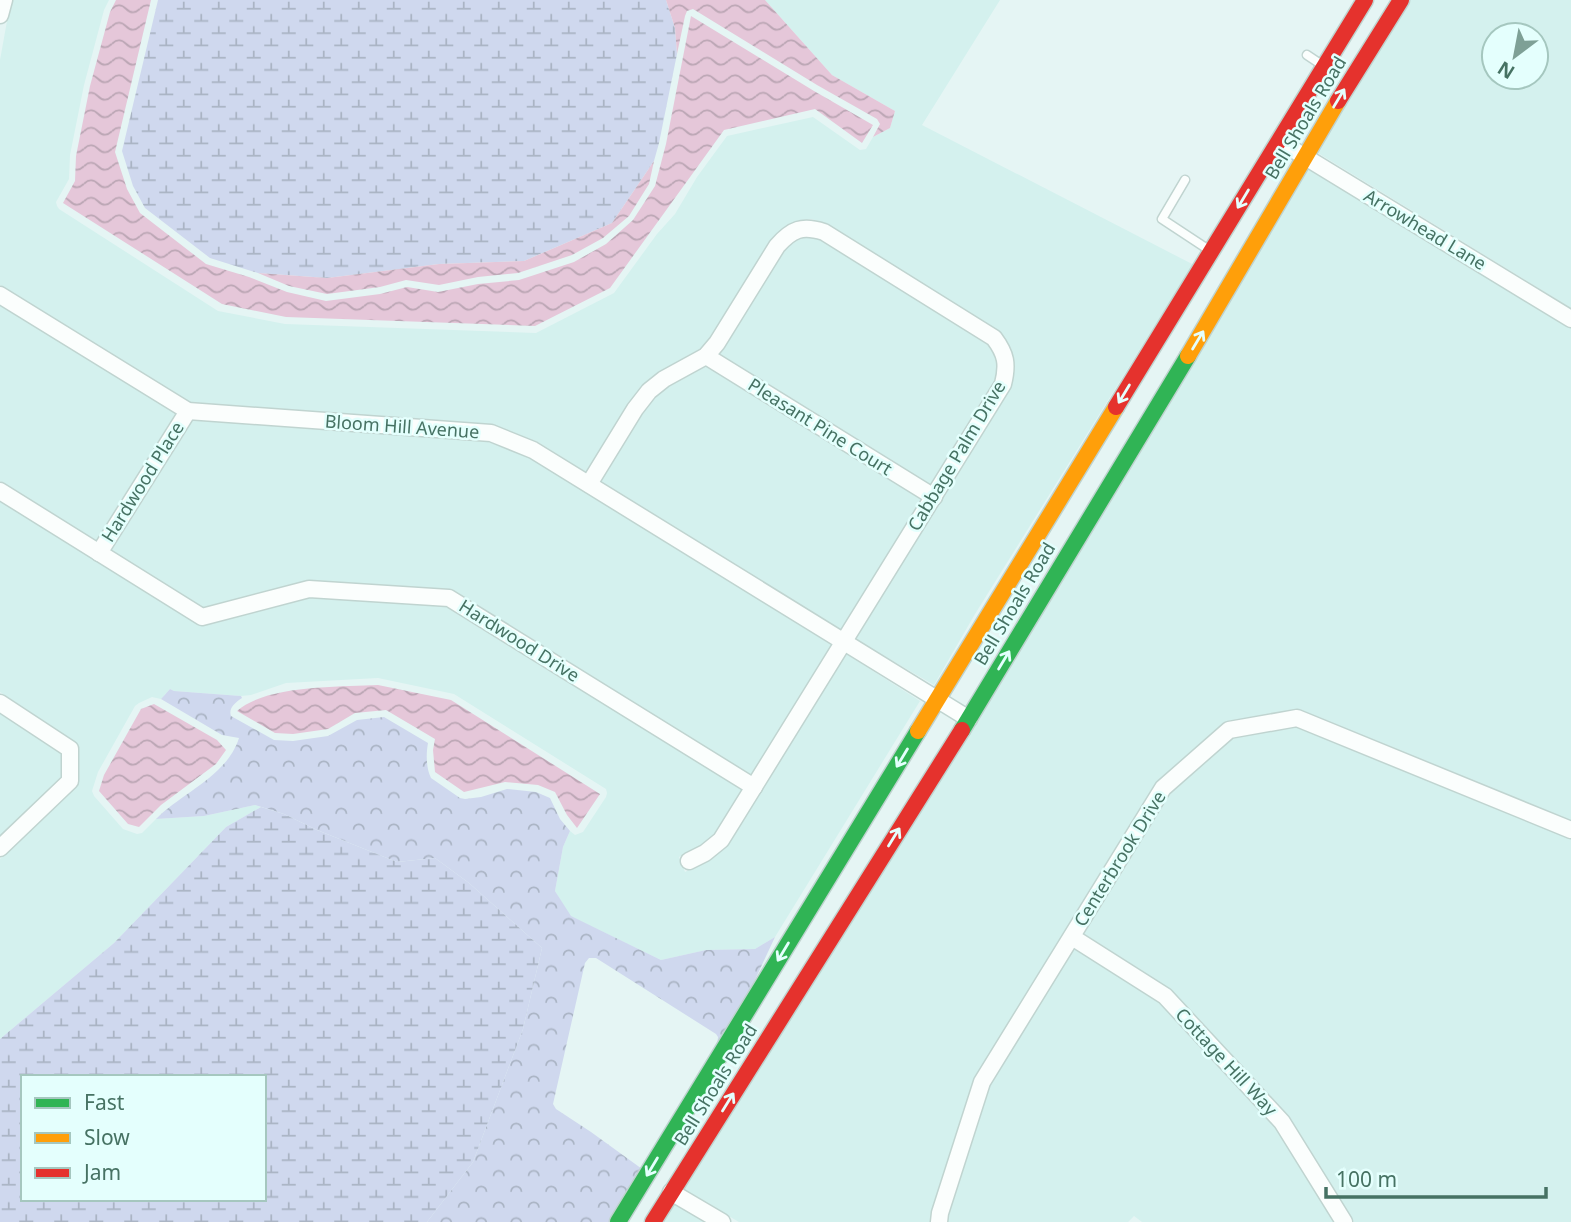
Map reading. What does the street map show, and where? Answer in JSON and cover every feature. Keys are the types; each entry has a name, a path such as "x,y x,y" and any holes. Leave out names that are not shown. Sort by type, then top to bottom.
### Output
{"main road":[{"name":"Bell Shoals Road","path":"618,1222 1365,0"},
{"name":"Bell Shoals Road","path":"653,1222 969,719 1240,270 1349,82 1401,0"}],"street":[{"path":"0,15 5,0"},
{"name":"Arrowhead Lane","path":"1279,141 1571,319"},
{"name":"Cabbage Palm Drive","path":"589,484 649,391 664,379 706,356 718,343 777,246 786,236 798,229 811,228 824,232 994,338 1002,348 1006,371 1003,384 721,840 689,861"},
{"name":"Bloom Hill Avenue","path":"0,295 188,411 491,433 533,450 969,719"},
{"name":"Pleasant Pine Court","path":"706,356 934,497"},
{"name":"Hardwood Place","path":"99,553 188,411"},
{"name":"Hardwood Drive","path":"0,491 202,617 309,589 449,598 754,787"},
{"path":"0,703 70,749 70,781 0,848"},
{"name":"Centerbrook Drive","path":"939,1222 982,1082 1163,788 1229,730 1297,718 1571,830"},
{"name":"Cottage Hill Way","path":"1072,937 1165,996 1282,1122 1344,1222"},
{"path":"671,1192 722,1222"}],"lane":[{"path":"1307,55 1324,66"},
{"path":"1185,180 1162,219 1211,251"}],"shaded area":[{"path":"13,0 109,0 84,85 70,155 69,179 56,202 57,206 218,311 285,324 536,333 614,293 675,214 697,177 727,136 813,117 860,150 866,149 873,137 890,128 895,111 832,75 765,0 1000,0 922,125 1196,266 1163,312 975,614 934,685 855,639 1010,388 1014,373 1013,355 1008,343 998,331 827,224 811,219 795,222 780,231 711,339 701,350 629,405 587,473 538,442 492,425 191,403 0,285 0,60"},
{"path":"1405,0 1571,0 1571,308 1313,150"},
{"path":"1304,165 1571,328 1571,821 1301,711 1228,721 1157,784 974,1080 932,1211 931,1222 739,1222 670,1182"},
{"path":"809,236 820,240 988,345 995,353 999,371 996,381 932,486 718,354 783,251 800,237"},
{"path":"0,305 177,414 97,542 0,481"},
{"path":"705,366 923,500 842,631 600,481 642,413 655,397 668,386"},
{"path":"192,419 488,442 529,457 833,646 752,776 451,590 311,581 204,608 109,550"},
{"path":"0,501 198,624 204,625 309,598 446,606 743,790 716,835 702,846 679,857 685,872 710,859 845,653 920,701 775,937 755,949 706,950 661,960 570,916 555,891 563,847 570,831 575,835 583,832 606,797 606,789 454,694 378,678 286,683 241,696 170,689 161,699 152,697 135,706 98,772 92,791 94,796 123,829 137,834 142,833 156,819 204,816 255,805 261,807 226,827 114,943 0,1039 0,859 75,787 78,780 78,748 75,742 0,692"},
{"path":"0,713 62,754 63,778 0,838"},
{"path":"1296,727 1571,839 1571,1222 1354,1222 1288,1116 1171,990 1083,934 1169,793 1232,737"},
{"path":"1074,948 1160,1003 1276,1128 1335,1222 1142,1222 1134,1216 1128,1222 946,1222 989,1085"},
{"path":"661,1196 705,1222 645,1222"}],"green space":[{"path":"158,0 666,0 675,28 677,54 654,161 612,223 524,261 439,264 327,278 258,273 210,258 145,208 133,186 122,151"},
{"path":"170,689 241,696 232,708 231,716 274,740 293,741 328,736 357,720 384,717 428,743 427,761 431,778 460,798 481,797 507,789 536,792 550,798 560,819 570,831 563,847 555,891 571,916 661,960 706,950 755,949 775,937 715,1065 716,1034 596,958 589,958 585,963 553,1104 556,1109 649,1174 617,1222 427,1222 473,1162 523,1029 542,948 469,883 435,858 397,862 284,814 255,805 204,816 156,819 215,773 225,763 239,738 222,735 161,699"},
{"path":"261,807 284,814 397,862 435,858 469,883 542,948 523,1029 473,1162 427,1222 0,1222 0,1039 114,943 226,827"}],"water":[{"path":"116,0 151,0 115,152 127,189 140,213 206,264 287,292 326,301 380,294 407,287 438,292 519,280 574,262 606,244 633,220 655,186 691,16 873,125 862,143 815,109 724,130 610,288 535,326 286,317 222,304 63,203 75,181 76,156 90,86 110,12"},
{"path":"666,0 765,0 832,75 895,111 890,128 873,137 880,124 877,119 693,9 687,11 685,16 677,54 675,28"},
{"path":"654,161 649,184 629,216 603,238 572,255 518,273 439,285 406,280 380,287 327,294 289,286 258,273 327,278 439,264 524,261 612,223"},
{"path":"378,685 451,700 600,794 577,828 555,792 538,785 505,782 464,792 435,772 435,739 386,710 355,713 328,729 293,734 275,733 237,711 250,702 284,692"},
{"path":"154,704 217,740 226,750 216,764 161,805 139,827 128,824 99,791 104,775 141,709"}],"traffic: fast":[{"path":"962,730 1188,356"},
{"path":"618,1222 918,731"}],"traffic: slow":[{"path":"1188,356 1338,101"},
{"path":"918,731 1116,407"}],"traffic: jam":[{"path":"1116,407 1365,0"},
{"path":"1338,101 1401,0"},
{"path":"653,1222 962,730"}]}
